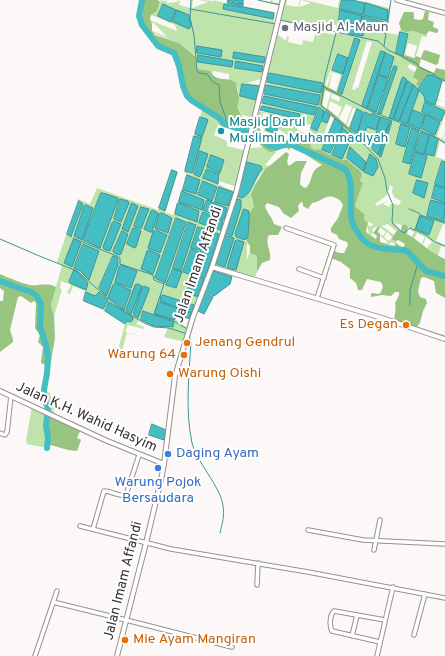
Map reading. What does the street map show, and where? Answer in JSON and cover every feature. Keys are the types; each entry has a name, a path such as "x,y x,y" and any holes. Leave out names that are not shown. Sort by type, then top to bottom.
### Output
{"street":[{"name":"Jalan Imam Affandi","path":"117,656 146,543 164,464 173,383 187,335 212,267 236,193 283,0"},
{"path":"397,0 445,13"},
{"path":"286,228 334,245 317,298"},
{"path":"212,267 317,298 445,339"},
{"path":"299,269 324,278"},
{"name":"Jalan K.H. Wahid Hasyim","path":"0,391 139,455 164,464"},
{"path":"0,433 5,435 7,432 10,396"},
{"path":"92,529 104,491 122,496 126,495 139,455"},
{"path":"374,550 380,520"},
{"path":"80,526 197,554 258,563 445,598"},
{"path":"308,530 363,540 445,544"},
{"path":"257,585 258,563"},
{"path":"376,656 393,588"},
{"path":"35,656 57,591"},
{"path":"414,635 425,594"},
{"path":"53,602 232,647"},
{"path":"380,642 332,631 330,628 330,622 332,613 334,611 385,620"},
{"path":"352,636 356,615"}],"green space":[{"path":"142,0 158,0 160,2 157,11 151,15 150,19 152,31 155,35 179,43 196,57 197,69 210,71 215,77 236,83 239,99 237,107 245,122 248,123 253,115 258,116 257,123 254,123 253,126 258,127 264,136 272,141 277,140 282,144 289,139 293,139 304,144 310,129 313,130 310,140 311,148 317,149 339,159 347,160 361,172 362,175 360,181 363,183 355,206 365,215 364,220 368,222 367,233 376,239 377,236 372,232 374,232 378,226 380,227 378,232 380,234 380,242 394,246 396,243 403,248 405,244 398,240 396,241 391,239 398,229 401,230 402,225 405,224 408,227 407,234 435,254 445,259 445,298 436,293 434,281 424,277 421,278 418,291 420,297 426,299 427,303 420,323 415,329 395,322 395,303 399,292 395,292 391,296 382,295 371,297 371,293 379,294 381,292 383,286 381,282 367,279 362,290 358,290 356,283 350,278 350,269 341,262 331,258 333,250 339,253 344,253 348,245 347,242 339,239 337,235 331,232 331,228 338,218 343,205 336,198 326,197 312,203 308,209 303,206 303,203 301,202 298,206 299,211 291,218 283,213 279,207 267,203 265,206 274,224 282,227 278,235 269,235 267,241 270,260 262,263 257,272 257,256 250,253 250,246 246,240 248,237 247,231 249,215 254,206 251,194 255,185 265,169 286,152 289,154 287,162 289,166 296,161 307,161 301,173 300,184 303,187 306,188 315,170 322,165 292,146 289,150 286,147 273,152 268,151 254,137 252,131 242,131 228,127 215,115 189,99 184,90 178,63 174,53 158,46 142,25 139,16"},
{"path":"161,0 167,0 166,3 179,2 175,0 180,1 179,5 190,8 191,0 193,0 192,8 208,2 197,0 216,0 226,3 227,0 233,2 238,1 234,0 244,0 243,6 275,12 275,24 279,5 258,0 270,2 273,0 272,2 279,3 279,0 287,0 286,5 298,7 301,0 299,7 311,3 302,0 305,0 338,8 339,0 342,0 341,9 365,3 352,0 366,2 367,0 367,2 389,8 391,0 388,33 398,35 399,31 401,30 406,32 413,31 427,35 427,37 422,36 416,56 414,56 417,46 408,43 405,55 402,56 418,68 410,64 407,67 415,72 413,76 418,80 416,83 419,87 418,89 424,96 425,100 435,105 442,81 438,99 445,103 438,100 436,104 445,108 445,115 437,136 442,139 445,130 443,139 445,144 440,141 436,157 445,160 445,162 442,161 435,184 445,189 435,186 432,198 445,204 431,200 444,221 445,218 445,224 443,224 436,241 445,245 445,247 441,246 438,256 427,248 432,242 426,237 423,245 422,243 425,237 417,233 414,239 412,236 414,232 404,224 402,225 395,223 399,228 396,231 388,224 382,226 394,235 392,237 387,232 384,237 389,241 391,239 397,241 395,244 391,242 390,244 393,245 386,243 387,241 381,237 380,234 383,236 386,232 378,226 372,229 373,231 371,235 374,239 369,234 367,224 371,227 373,224 364,220 365,216 355,206 363,183 360,181 362,175 346,160 339,159 320,150 311,148 310,140 313,130 310,129 311,125 298,122 296,127 298,130 308,135 307,136 296,131 294,139 287,139 289,136 278,129 276,140 274,141 275,136 265,131 263,134 269,114 263,113 260,130 256,126 258,117 252,115 250,117 242,115 237,107 239,95 237,87 233,81 229,80 229,74 213,71 212,76 210,71 197,69 196,56 179,43 153,33 152,31 167,37 153,22 152,25 150,20 177,31 175,25 151,15 157,11","holes":["278,20 310,28 310,30 316,31 313,42 303,40 302,45 288,42 289,37 287,36 286,41 277,34 278,31 276,30","324,22 336,25 336,28 344,29 348,35 337,33 335,35 318,31 319,28 322,28","355,39 360,40 339,102 331,98 331,93 326,109 328,109 330,101 342,107 338,117 339,118 346,104 352,107 346,124 347,125 353,108 356,109 349,127 350,128 357,109 363,112 357,135 353,136 343,126 330,153 322,150 335,119 334,118 327,135 324,134 331,116 330,115 327,123 322,121 324,111 318,131 311,128 319,107 318,105 264,94 264,96 314,115 262,103 262,106 300,114 299,119 258,111 255,102 256,100 240,95 242,84 259,86 260,85 247,83 261,79 260,83 267,82 269,73 323,83 325,85 336,55 327,87 329,88 332,72 341,75 336,91 338,92","367,41 372,42 358,88 356,87 355,90 352,89","236,62 263,66 262,72 235,68","379,76 388,79 376,112 368,109","414,86 419,91 406,124 400,121","390,185 393,187 392,192 394,197 401,201 399,205 390,204 390,207 383,204 389,200 377,206 375,204 387,195 387,191 389,190"]},
{"path":"425,11 429,12 428,20 434,22 433,27 438,29 438,32 436,33 429,31 426,35 413,31 406,32 401,30 399,23 404,12 413,12 414,19 420,20 423,19"},
{"path":"425,50 440,55 438,64 436,65 421,59 419,66 434,73 436,68 445,70 445,82 430,75 419,87 416,84 418,80 413,77 417,67 401,57 405,55 414,58 416,56 421,58"},
{"path":"267,82 321,93 320,95 266,85"},
{"path":"323,83 327,87 342,94 340,97 325,90 322,105 357,134 356,136 354,136 318,105"},
{"path":"203,107 219,118 227,126 225,128 218,125 214,135 227,141 227,146 243,150 245,156 252,130 253,136 250,148 264,147 269,151 277,151 265,165 269,166 263,171 256,183 252,197 254,206 249,215 249,211 236,237 246,241 250,246 247,243 247,260 250,251 250,253 257,256 257,272 254,279 233,275 232,277 217,271 211,277 203,293 190,338 187,335 185,342 164,337 168,328 151,326 140,320 136,324 144,327 144,329 128,325 125,332 147,338 127,333 122,351 118,350 125,324 133,317 112,303 105,309 105,311 102,310 108,301 99,292 95,296 86,292 84,301 82,300 85,291 73,286 70,294 67,293 71,285 61,281 60,288 62,290 54,316 51,305 62,265 57,262 78,199 90,204 97,188 158,210 171,169 178,172 165,212 173,215 187,174 184,172 191,149 185,170 191,174 202,138 194,137","holes":["187,175 200,180 195,194 183,190","220,175 219,181 237,187 236,192 203,178","203,181 217,187 212,201 198,196","78,201 83,204 72,237 67,234","84,206 93,208 82,240 74,236","175,220 186,222 166,281 155,278","187,222 196,225 181,270 173,268","209,230 219,234 208,266 194,274","83,244 99,251 89,280 80,271 74,268 82,245","191,249 199,252 191,275 183,272","112,256 119,259 107,296 99,288","114,283 131,290 124,310 108,297","159,302 191,313 186,327 175,319 155,313","143,311 174,322 172,328 154,326 141,320"]},
{"path":"0,274 30,285 47,284 56,287 51,305 54,316 55,338 50,367 41,363 43,347 38,342 40,335 35,328 36,303 34,301 31,303 21,296 18,297 10,330 13,342 0,352 0,301 3,301 4,291 0,288"},
{"path":"44,389 50,393 55,416 48,414 46,425 48,438 47,448 27,444 26,441 32,406 48,413"},
{"path":"48,413 81,429 77,438 81,440 77,451 47,444 46,425"}],"water":[{"path":"228,0 243,0 243,7 274,13 273,19 223,9 224,4 242,7 238,6 238,3 237,5 233,4 233,2 232,4 228,3"},
{"path":"342,0 352,0 365,3 363,15 340,9"},
{"path":"366,3 388,10 387,21 364,15"},
{"path":"163,4 176,10 171,22 158,16"},
{"path":"177,10 189,15 191,26 189,29 173,22"},
{"path":"340,10 362,16 360,25 339,20"},
{"path":"363,16 387,23 385,33 361,25"},
{"path":"339,21 364,29 363,36 349,34 349,29 339,26"},
{"path":"400,32 408,34 403,56 396,53"},
{"path":"355,38 360,40 342,94 338,92"},
{"path":"197,46 222,50 221,57 197,53"},
{"path":"381,51 385,52 367,108 362,106"},
{"path":"234,52 265,57 264,63 233,58"},
{"path":"386,53 394,57 388,78 379,74"},
{"path":"338,54 348,58 343,74 332,70"},
{"path":"198,55 233,61 232,67 198,62"},
{"path":"236,61 263,66 262,72 235,68"},
{"path":"394,66 397,68 381,114 378,113"},
{"path":"269,73 323,83 321,93 267,82"},
{"path":"379,75 388,79 376,112 368,109"},
{"path":"428,75 435,76 442,81 435,105 425,101 424,96 418,89"},
{"path":"404,77 407,80 393,119 389,118 402,78"},
{"path":"408,81 413,85 399,121 394,119"},
{"path":"242,84 259,86 256,100 240,96"},
{"path":"266,85 320,95 318,105 264,94"},
{"path":"414,85 419,91 407,124 400,121"},
{"path":"264,96 317,107 314,115 262,103"},
{"path":"425,102 445,111 441,121 422,112"},
{"path":"262,106 300,114 299,119 260,110"},
{"path":"319,107 324,111 322,118 325,111 330,115 327,123 321,121 317,131 311,128"},
{"path":"357,109 363,112 357,134 350,128"},
{"path":"413,110 425,115 420,129 408,124"},
{"path":"365,112 371,115 372,113 380,117 376,130 367,127 362,140 357,135"},
{"path":"271,115 280,117 276,134 266,130"},
{"path":"426,115 440,122 435,135 422,129"},
{"path":"200,117 208,120 202,137 195,134"},
{"path":"381,117 392,121 381,157 379,156 389,123 378,155 372,149"},
{"path":"335,119 343,126 330,153 322,150"},
{"path":"401,124 410,127 405,147 396,144"},
{"path":"343,128 352,136 342,159 332,155"},
{"path":"412,128 419,131 410,164 403,162"},
{"path":"421,132 429,135 424,154 415,151"},
{"path":"430,135 438,139 434,156 425,154"},
{"path":"194,136 202,138 192,173 185,170"},
{"path":"350,147 366,162 363,171 347,158"},
{"path":"200,151 208,154 199,177 194,174"},
{"path":"415,152 427,156 421,178 409,174"},
{"path":"370,154 376,159 378,167 373,176 364,172"},
{"path":"211,155 224,160 220,173 207,167"},
{"path":"442,161 445,162 445,188 435,184"},
{"path":"247,162 261,166 262,169 248,193 242,198 236,196"},
{"path":"207,169 219,174 218,184 203,178"},
{"path":"172,170 177,172 165,211 159,208"},
{"path":"187,175 200,180 196,194 183,190"},
{"path":"417,180 428,183 424,198 413,193"},
{"path":"203,181 217,187 212,201 198,195"},
{"path":"435,185 445,189 445,203 432,198"},
{"path":"219,187 233,192 228,206 215,202"},
{"path":"182,191 204,200 202,210 179,202"},
{"path":"101,193 118,198 118,200 100,248 83,240"},
{"path":"120,199 128,201 129,203 121,222 114,219"},
{"path":"236,199 241,200 241,207 232,236 224,233"},
{"path":"207,200 227,208 224,219 203,210"},
{"path":"431,200 445,204 444,222 427,216"},
{"path":"79,201 83,204 71,237 67,234"},
{"path":"132,203 138,206 128,232 122,229"},
{"path":"179,203 199,211 197,222 175,214 177,204"},
{"path":"86,205 93,208 82,240 74,236 84,206"},
{"path":"141,207 149,209 141,229 134,226"},
{"path":"244,209 249,211 248,237 245,240 236,237 235,234"},
{"path":"153,210 158,213 152,232 150,232 144,229 151,211"},
{"path":"203,212 223,220 221,230 199,223"},
{"path":"162,213 172,218 168,233 155,228 159,214"},
{"path":"420,216 434,221 429,235 416,229"},
{"path":"176,218 186,222 165,283 155,278"},
{"path":"114,221 121,224 110,251 104,249 103,247"},
{"path":"188,222 196,225 181,271 173,268"},
{"path":"198,227 206,229 199,250 191,248"},
{"path":"133,228 141,231 136,247 134,248 127,244"},
{"path":"156,230 167,235 160,253 148,248 153,232"},
{"path":"208,230 219,234 205,278 194,274"},
{"path":"122,231 128,234 121,254 119,255 113,251"},
{"path":"223,235 234,238 225,267 214,263"},
{"path":"74,239 81,243 72,267 64,263"},
{"path":"238,240 244,242 236,270 227,268 235,241"},
{"path":"83,244 99,251 89,280 80,271 74,268"},
{"path":"191,249 199,252 191,275 183,272"},
{"path":"149,250 160,255 153,274 141,269 147,251"},
{"path":"113,256 118,258 118,265 106,296 99,288"},
{"path":"121,265 137,271 131,288 115,282 119,267"},
{"path":"173,269 182,272 176,288 166,285"},
{"path":"74,270 79,273 88,283 86,290 69,282"},
{"path":"214,271 232,277 230,284 214,296 205,291"},
{"path":"193,275 204,279 198,296 188,292"},
{"path":"115,283 131,290 124,310 108,297"},
{"path":"138,284 142,286 131,314 126,310 135,285"},
{"path":"144,286 149,288 149,290 138,318 133,314"},
{"path":"86,292 95,296 99,292 108,300 103,309 84,301"},
{"path":"204,292 213,297 204,314 198,311"},
{"path":"163,295 194,305 192,313 160,301 161,296"},
{"path":"109,302 133,317 131,322 127,321 125,324 105,311"},
{"path":"160,302 191,313 190,319 179,315 174,320 156,314 155,312"},
{"path":"143,311 174,322 173,327 154,326 141,320"},
{"path":"152,424 166,430 164,440 149,435"}],"waterway":[{"path":"142,0 139,16 142,25 158,46 174,53 179,66 183,86 187,96 191,100 219,118 224,124 254,134 269,145 277,147 288,144 292,145 345,169 351,185 352,219 356,230 363,240 369,244 385,249 404,250 408,252 426,271 445,276"},
{"path":"191,0 190,18 194,35 197,71 199,73 207,74 213,82 219,85 220,102 226,118 226,125"},
{"path":"258,0 280,5"},
{"path":"384,46 391,0"},
{"path":"190,9 276,24"},
{"path":"280,20 378,41 388,50 416,63 421,68 445,81"},
{"path":"336,33 325,76 321,105 356,136 378,159 385,178 387,191 393,205 393,224 404,233 410,228 445,246"},
{"path":"324,87 373,112 432,135 445,143"},
{"path":"409,209 419,213 420,215 445,223"},
{"path":"415,230 420,216"},
{"path":"198,297 187,293 187,291 207,230"},
{"path":"73,238 119,257 120,264 153,275 154,280 164,284 154,314 174,321 187,329"},
{"path":"0,239 77,271 118,307 144,323 154,327 169,328 187,334"},
{"path":"410,305 410,290 418,263"},
{"path":"0,281 31,292 36,295 41,304 40,327 46,345 48,358 44,390 44,398 48,409 46,425 48,438 47,448"},
{"path":"186,333 190,321"},
{"path":"189,337 191,342 188,393 190,431 195,451 214,483 221,499 224,513 220,533"}],"place":[{"name":"Masjid Al-Maun","path":"285,28"},
{"name":"Masjid Darul Muslimin Muhammadiyah","path":"221,131"},
{"name":"Es Degan","path":"406,325"},
{"name":"Jenang Gendrul","path":"187,343"},
{"name":"Warung 64","path":"184,355"},
{"name":"Warung Oishi","path":"170,374"},
{"name":"Daging Ayam","path":"168,454"},
{"name":"Warung Pojok Bersaudara","path":"158,468"},
{"name":"Mie Ayam Mangiran","path":"125,640"}]}
